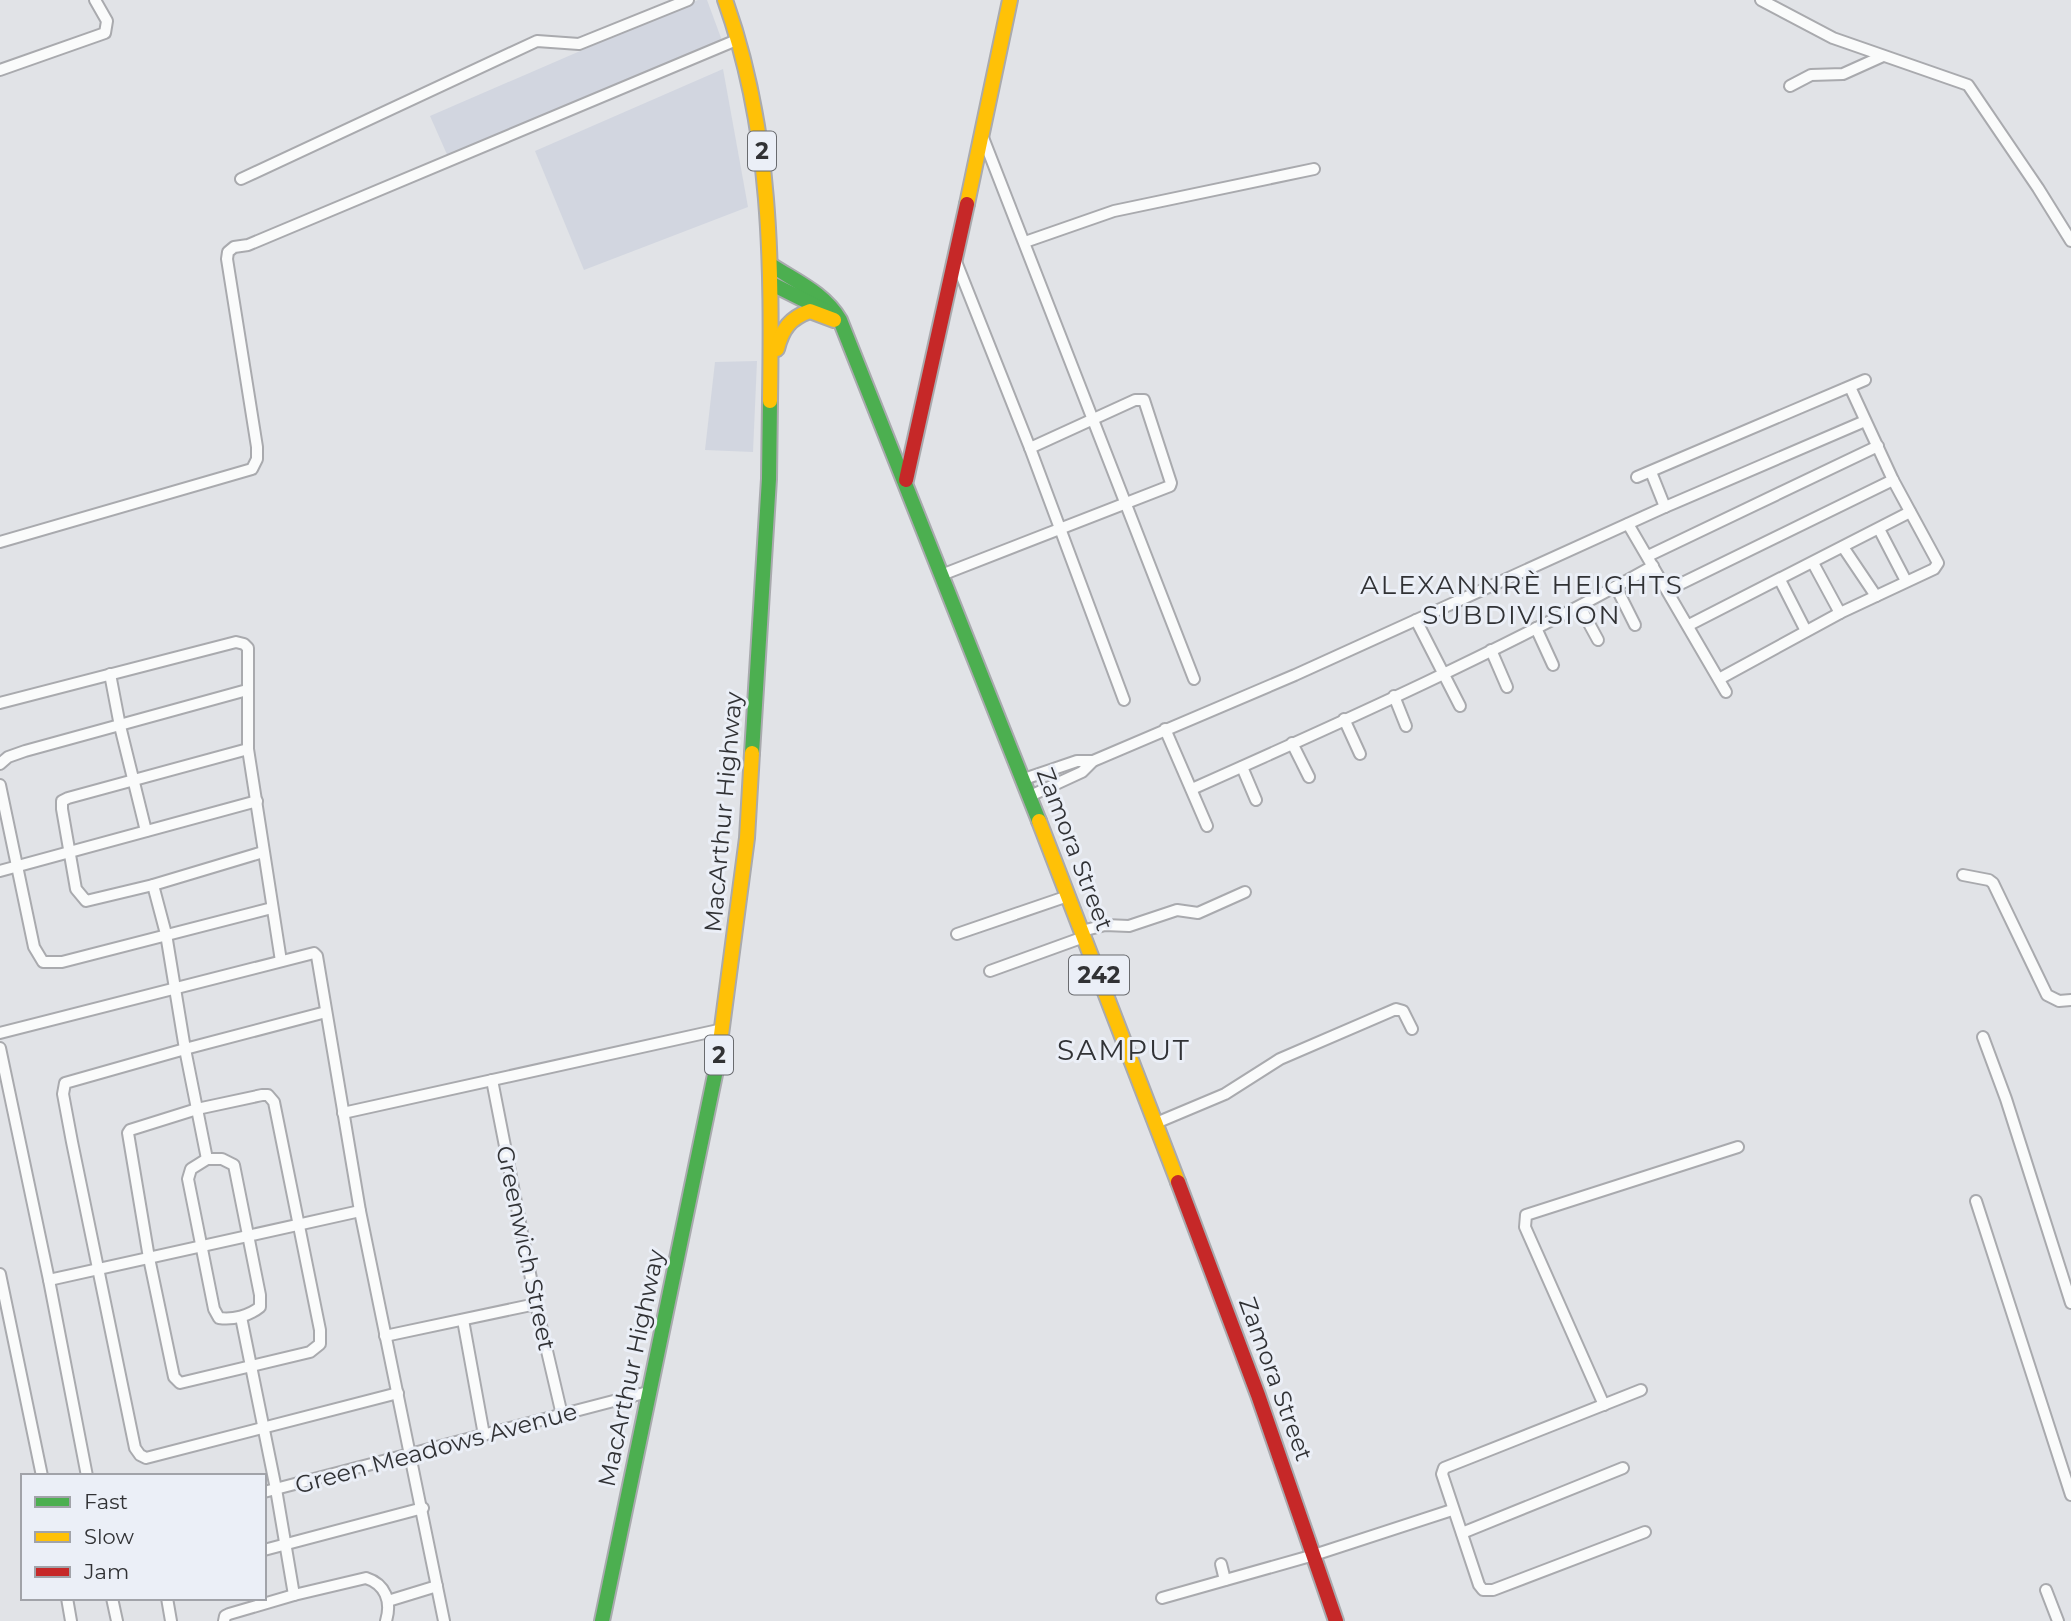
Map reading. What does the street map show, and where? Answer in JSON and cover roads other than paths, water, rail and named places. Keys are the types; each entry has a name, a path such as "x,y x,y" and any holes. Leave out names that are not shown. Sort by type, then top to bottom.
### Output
{"main road":[{"name":"MacArthur Highway","path":"602,1621 648,1392 704,1138 723,1029 747,838 764,585 772,284 764,167 758,124 739,39 725,0"},
{"path":"906,480 1010,0"},
{"name":"Zamora Street","path":"771,265 813,290 836,316 906,480 1024,779 1254,1381 1336,1621"},
{"name":"Zamora Street","path":"772,284 836,316"},
{"path":"770,381 781,335 790,320 810,310 836,316"}],"street":[{"path":"0,70 105,33 107,21 95,0"},
{"path":"242,180 537,41 579,44 688,0"},
{"path":"1761,0 1818,32 1968,85 2071,241"},
{"path":"0,542 252,469 257,459 257,447 227,259 228,252 234,247 248,245 739,39"},
{"path":"1790,86 1811,75 1843,74 1883,55"},
{"path":"982,135 1194,678"},
{"path":"1025,242 1114,211 1314,169"},
{"path":"955,259 1030,448 1124,700"},
{"path":"1637,477 1865,380"},
{"path":"1719,679 1840,613 1934,569 1938,563 1893,480 1850,387"},
{"path":"944,574 1170,486 1171,483 1144,400 1135,400 1030,448"},
{"path":"1030,796 1082,772 1093,761 1295,675 1665,507 1865,421"},
{"path":"1192,789 1443,674 1580,607 1616,587 1651,561 1878,446"},
{"path":"1651,472 1665,507"},
{"path":"1668,590 1893,480"},
{"path":"1689,625 1910,512"},
{"path":"1628,524 1726,692"},
{"path":"1879,529 1906,581"},
{"path":"1843,547 1876,596"},
{"path":"1813,563 1840,613"},
{"path":"1780,580 1806,631"},
{"path":"1616,587 1635,625"},
{"path":"1580,607 1598,640"},
{"path":"1416,620 1460,706"},
{"path":"1536,628 1553,665"},
{"path":"0,703 236,642 244,644 248,648 248,749 281,961"},
{"path":"1491,650 1507,687"},
{"path":"110,674 146,831"},
{"path":"0,764 16,754 247,690"},
{"path":"1394,696 1406,726"},
{"path":"1344,719 1360,754"},
{"path":"1165,729 1207,826"},
{"path":"1292,743 1310,777"},
{"path":"248,749 62,801 69,852 76,888 86,901 153,885 263,852"},
{"path":"1024,779 1077,761 1093,761"},
{"path":"1242,767 1256,800"},
{"path":"1044,773 1050,788"},
{"path":"0,785 34,947 43,962 62,962 272,908"},
{"path":"0,871 257,801"},
{"path":"1962,875 1993,883 2047,995 2059,1001 2071,1000"},
{"path":"153,885 166,934 207,1159"},
{"path":"990,971 1105,925 1129,926 1177,910 1198,912 1244,892"},
{"path":"957,934 1068,896"},
{"path":"0,1033 281,961 314,953 317,956 360,1211 423,1508 444,1621"},
{"path":"1156,1123 1225,1094 1280,1059 1396,1009 1403,1011 1412,1029"},
{"path":"326,1012 70,1080 63,1087 72,1142 135,1448 140,1455 146,1458 398,1393"},
{"path":"343,1113 723,1029"},
{"path":"1983,1037 2006,1099 2071,1303"},
{"path":"0,1048 87,1474"},
{"name":"Greenwich Street","path":"492,1080 536,1304 562,1415"},
{"path":"262,1095 272,1098 300,1226 320,1330 320,1344 310,1352 251,1368 185,1383 176,1381 149,1258 128,1133 130,1129 197,1109 262,1095"},
{"path":"1604,1405 1525,1227 1526,1215 1738,1147"},
{"path":"207,1159 222,1159 233,1165 248,1237 261,1303 256,1311 241,1317 224,1319 216,1315 188,1175 195,1165 207,1159"},
{"path":"1976,1201 2071,1495"},
{"path":"49,1280 360,1211"},
{"path":"0,1274 42,1474"},
{"path":"385,1336 536,1304"},
{"path":"241,1317 265,1429 293,1595"},
{"path":"463,1320 484,1435"},
{"path":"1641,1390 1444,1468 1442,1474 1479,1585 1489,1591 1645,1532"},
{"name":"Green Meadows Avenue","path":"266,1492 648,1392"},
{"path":"1462,1534 1623,1468"},
{"path":"266,1549 423,1508"},
{"path":"1162,1598 1314,1555 1452,1510"},
{"path":"1221,1564 1226,1580"},
{"path":"224,1621 229,1614 293,1595 366,1578 376,1581 384,1590 388,1601 386,1621"},
{"path":"388,1601 437,1586"},
{"path":"2046,1590 2058,1621"},
{"path":"67,1600 71,1621"},
{"path":"112,1600 117,1621"},
{"path":"167,1600 171,1621"}],"district":[{"name":"ALEXANNRÈ HEIGHTS SUBDIVISION","path":"1522,600"},
{"name":"SAMPUT","path":"1124,1050"}]}
